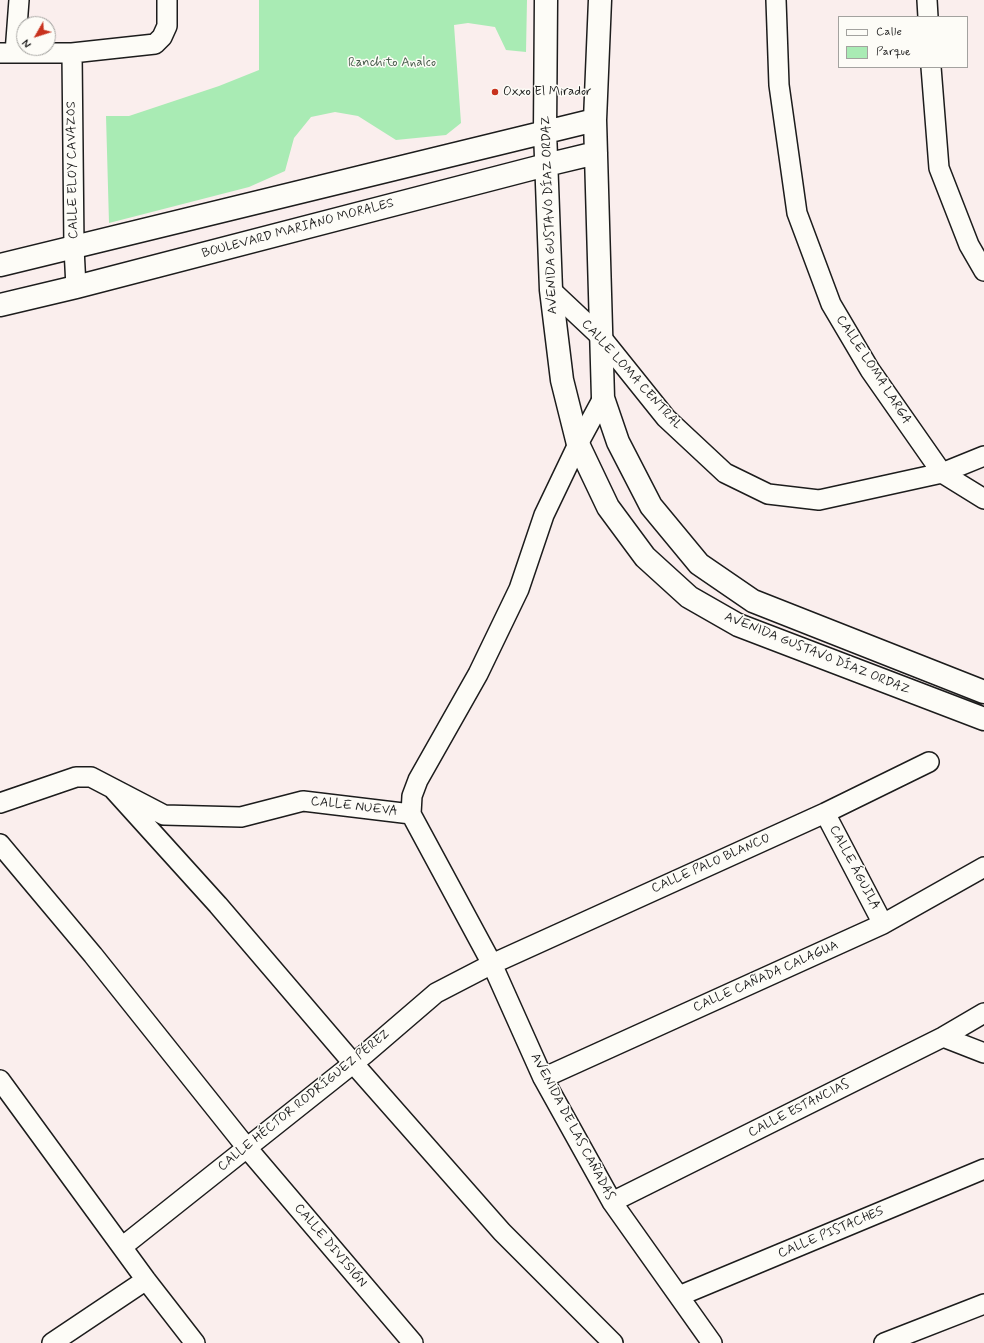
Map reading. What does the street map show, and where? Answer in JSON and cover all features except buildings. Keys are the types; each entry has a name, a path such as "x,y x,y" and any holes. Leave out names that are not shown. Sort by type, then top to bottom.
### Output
{"street":[{"path":"19,0 8,53 72,53 155,44 162,37 167,26 167,0"},
{"name":"AVENIDA GUSTAVO DÍAZ ORDAZ","path":"546,0 545,131 550,290 562,380 578,444 608,507 645,557 688,597 738,625 984,719"},
{"name":"AVENIDA GUSTAVO DÍAZ ORDAZ","path":"600,0 595,120 603,398 618,442 651,506 699,564 753,602 984,692"},
{"name":"CALLE LOMA LARGA","path":"776,0 779,85 797,213 831,304 870,370 942,473 984,499"},
{"path":"927,0 928,16"},
{"name":"CALLE ELOY CAVAZOS","path":"72,53 74,248 76,287"},
{"path":"931,68 938,168 969,245 984,271"},
{"path":"0,264 74,248 545,131 595,120"},
{"name":"BOULEVARD MARIANO MORALES","path":"0,305 76,287 596,153"},
{"name":"CALLE LOMA CENTRAL","path":"550,290 601,337 666,418 725,473 768,494 819,500 942,473 984,456"},
{"path":"411,814 412,796 418,780 478,674 502,625 518,589 544,515 578,444 603,398"},
{"name":"CALLE PALO BLANCO","path":"492,964 825,813 929,762"},
{"name":"CALLE NUEVA","path":"0,803 76,777 91,777 164,815 241,817 303,801 411,814"},
{"path":"114,790 218,905 353,1063 502,1232 613,1343"},
{"name":"CALLE ÁGUILA","path":"825,813 883,924"},
{"name":"AVENIDA DE LAS CAÑADAS","path":"411,814 492,964 543,1078 612,1202 712,1343"},
{"name":"CALLE DIVISIÓN","path":"0,844 93,955 247,1148 413,1343"},
{"name":"CALLE CAÑADA CALAGUA","path":"543,1078 883,924 984,867"},
{"name":"CALLE HÉCTOR RODRÍGUEZ PÉREZ","path":"122,1247 353,1063 436,993 492,964"},
{"name":"CALLE ESTANCIAS","path":"612,1202 943,1037 984,1012"},
{"path":"943,1037 984,1053"},
{"path":"0,1080 146,1280 195,1343"},
{"name":"CALLE PISTACHES","path":"679,1296 984,1169"},
{"path":"52,1343 146,1280"},
{"path":"884,1343 984,1304"}],"green space":[{"name":"Ranchito Analco","path":"259,0 527,0 526,52 506,50 495,27 468,23 454,25 461,123 446,135 396,140 358,116 335,112 311,117 294,138 285,171 249,187 109,223 106,116 129,116 219,86 259,70"}],"place":[{"name":"Oxxo El Mirador","path":"495,92"}]}
